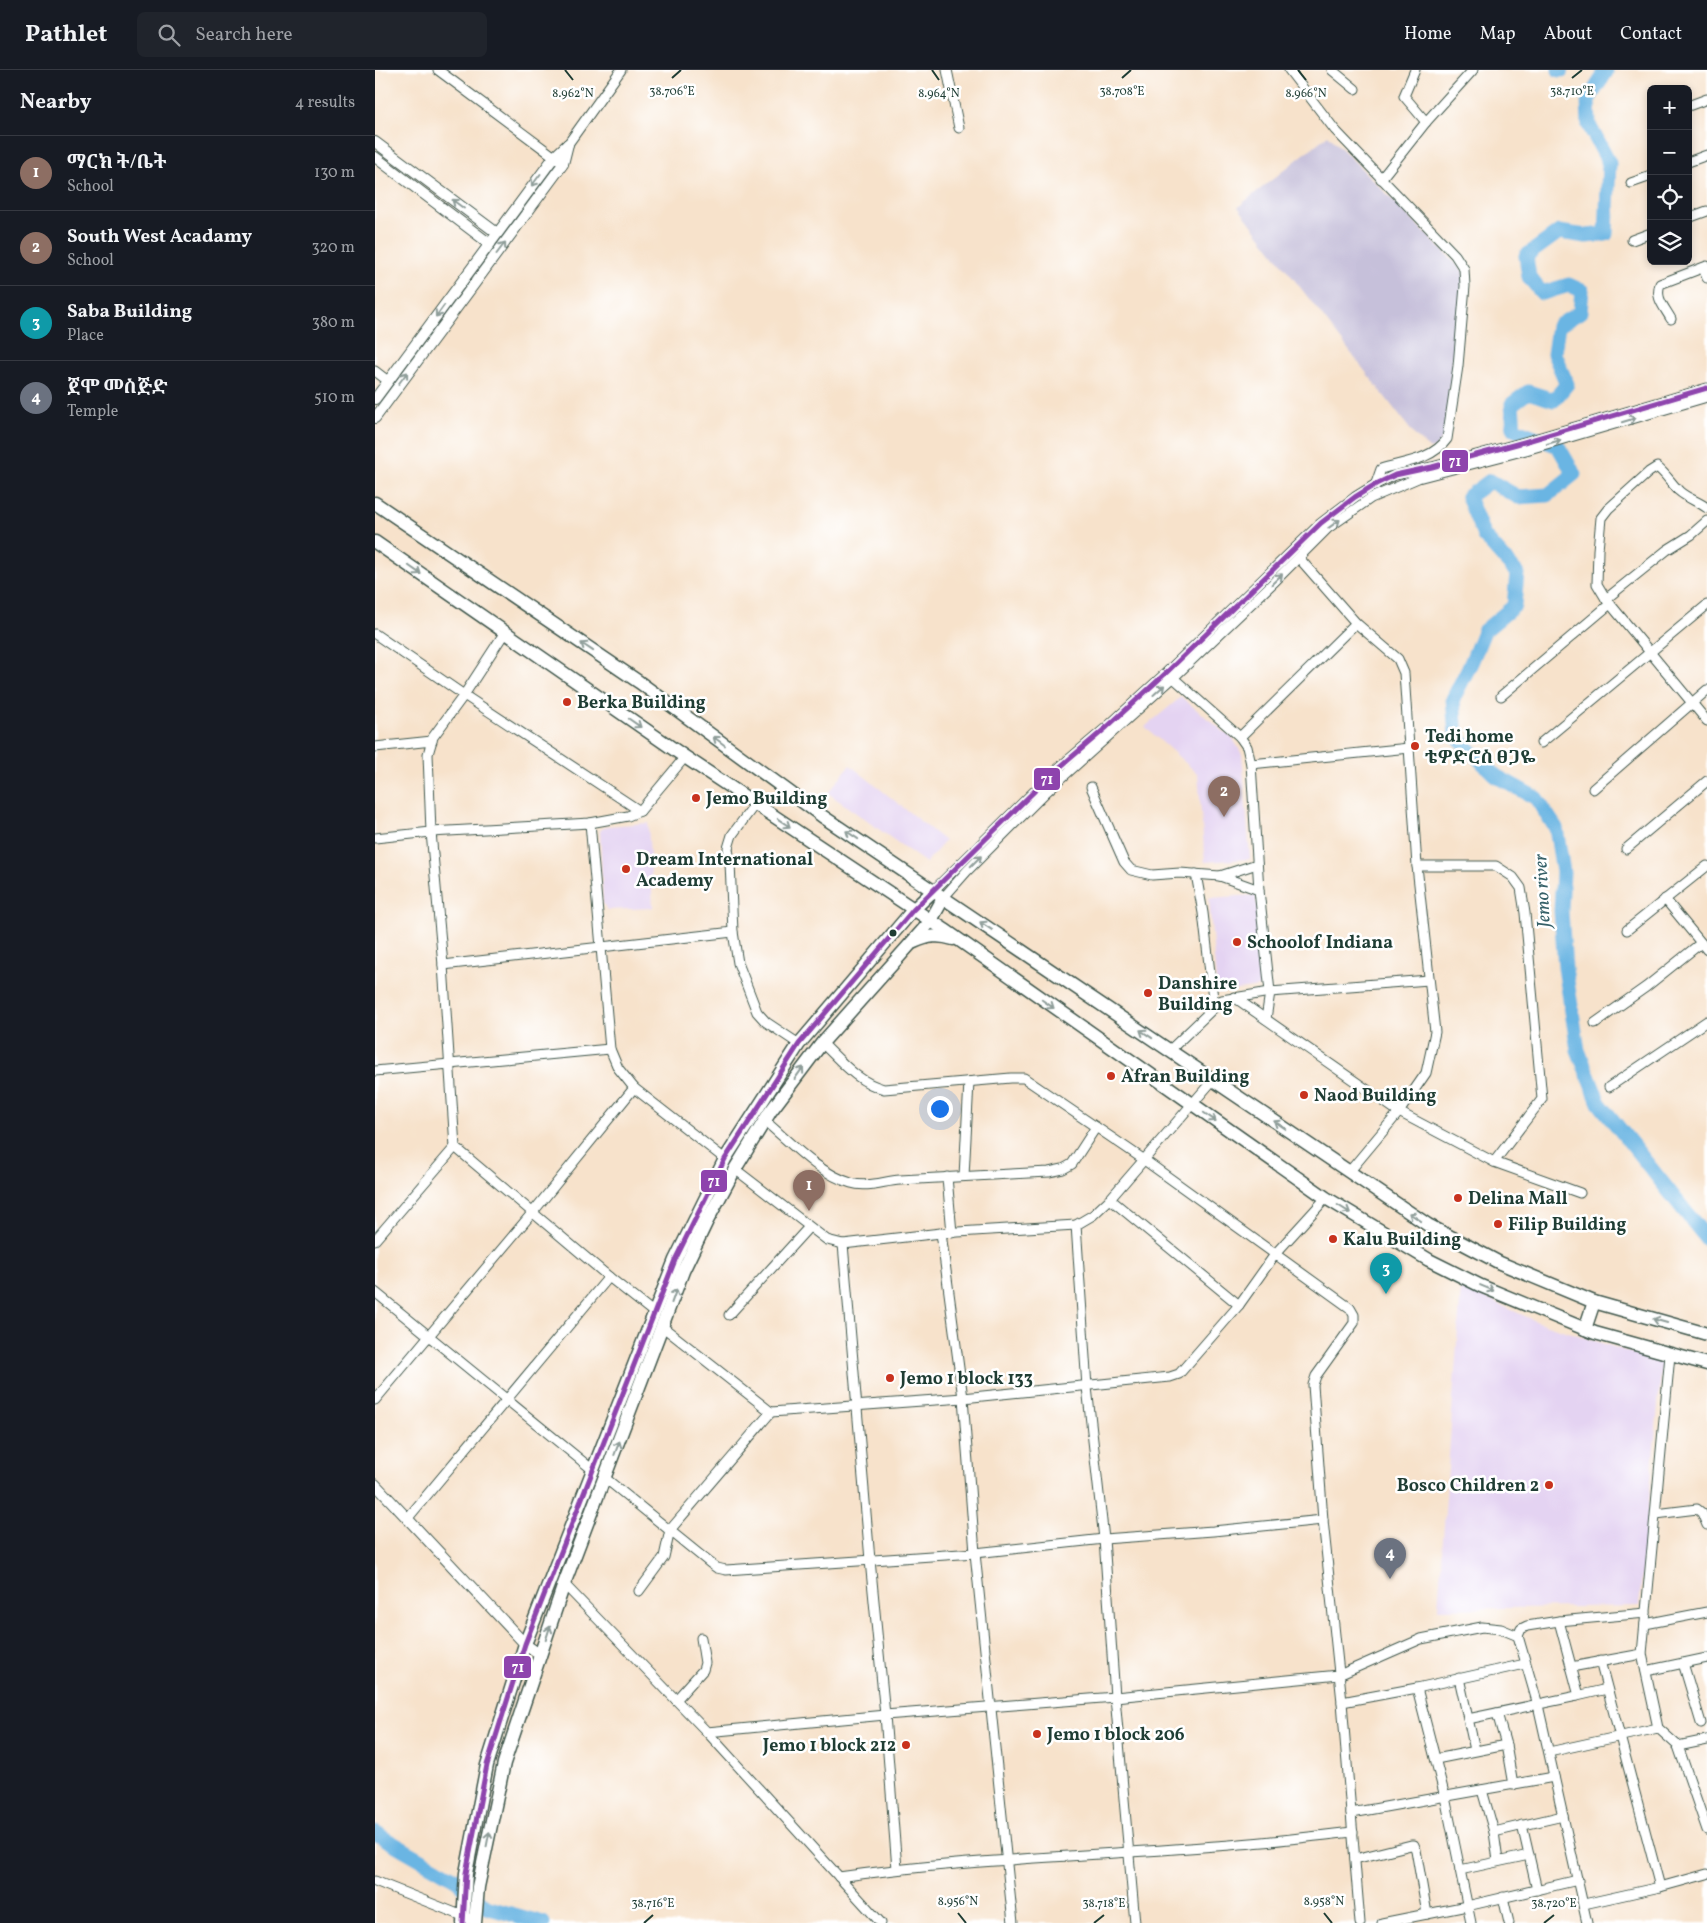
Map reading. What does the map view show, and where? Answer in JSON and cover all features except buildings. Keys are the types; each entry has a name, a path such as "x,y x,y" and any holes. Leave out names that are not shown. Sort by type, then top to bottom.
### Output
{"main road":[{"path":"375,504 639,682 776,783 1436,1230 1500,1263 1594,1302 1707,1334"},
{"path":"375,542 685,757 913,910 1326,1198 1429,1260 1481,1286 1585,1329 1670,1355 1707,1364"},
{"path":"887,893 897,912 900,926"},
{"path":"471,1918 465,1890 466,1873 487,1765 525,1644 653,1312 675,1260 725,1159 799,1044 913,910 939,894"},
{"path":"471,1918 504,1763 564,1584 683,1272 707,1221 735,1169 765,1121 822,1043 930,922 939,894"},
{"path":"910,944 926,936 937,935 959,942"},
{"path":"1585,1329 1594,1302"},
{"path":"636,1358 648,1365"}],"street":[{"path":"438,70 563,164"},
{"path":"375,399 554,157 568,144 621,70"},
{"path":"947,70 959,128"},
{"path":"1289,70 1335,130 1459,260 1464,269 1465,286 1458,366 1447,439 1441,447 1426,456 1381,469 1371,498"},
{"path":"1332,70 1355,88"},
{"path":"1415,70 1405,96 1426,122"},
{"path":"1381,179 1426,122 1473,70"},
{"path":"1692,105 1707,99"},
{"path":"375,142 497,233"},
{"path":"375,418 563,164 568,144"},
{"path":"1692,161 1707,155"},
{"path":"375,157 490,244"},
{"path":"409,182 416,173"},
{"path":"1631,183 1647,177"},
{"path":"1692,217 1707,211"},
{"path":"1632,240 1647,234"},
{"path":"1671,319 1657,292 1660,284 1705,267 1707,278"},
{"path":"375,371 388,381"},
{"path":"939,894 1053,773 1170,675 1299,558 1328,528 1371,498 1417,478 1579,430 1707,388"},
{"path":"1579,430 1707,397"},
{"path":"1170,675 1321,523 1355,497 1395,475 1525,446"},
{"path":"1707,508 1691,500 1680,491 1665,473 1657,468 1642,478 1608,509 1601,518 1597,584 1608,601 1707,721"},
{"path":"1501,696 1667,550 1691,535 1707,521"},
{"path":"1299,558 1356,623 1398,659 1402,666 1417,866 1435,1032 1427,1073 1399,1112 1349,1172"},
{"path":"1541,743 1707,605"},
{"path":"1240,737 1356,623"},
{"path":"375,1240 455,1147 443,965 431,832 428,754 432,741 443,722 464,695 505,632"},
{"path":"375,634 640,811"},
{"path":"1170,675 1240,737 1247,747 1251,764 1259,890 1270,992 1266,1019"},
{"path":"1593,789 1707,690"},
{"path":"375,747 432,741"},
{"path":"1251,764 1409,748"},
{"path":"375,838 431,832 590,823 628,816 640,811 685,757"},
{"path":"1626,849 1707,780"},
{"path":"1091,787 1124,862 1131,870 1152,875 1196,874 1220,876 1259,890"},
{"path":"755,804 729,841 728,848 733,932 738,962 757,1012 766,1022 799,1044"},
{"path":"590,823 609,1049 618,1068 634,1088 725,1159"},
{"path":"1220,876 1257,864"},
{"path":"1417,866 1496,866 1513,877 1521,888 1525,912 1542,1099 1495,1162"},
{"path":"1627,930 1707,866"},
{"path":"1196,874 1203,913 1214,1007"},
{"path":"1595,1023 1704,947 1665,899"},
{"path":"443,965 733,932"},
{"path":"1169,1050 1222,1000 1270,992 1429,980"},
{"path":"1234,997 1399,1112 1495,1162 1580,1193"},
{"path":"1609,1087 1707,1022"},
{"path":"822,1043 857,1077 870,1085 884,1088 1024,1078 1143,1159 1350,1308 1354,1315 1354,1323 1316,1376 1313,1384 1323,1520 1343,1702 1360,1923"},
{"path":"375,1071 609,1049"},
{"path":"735,1169 827,1240 843,1244 941,1233 1077,1225 1093,1215 1110,1199 1213,1080"},
{"path":"964,1176 969,1082"},
{"path":"375,1400 634,1088"},
{"path":"765,1121 811,1160 837,1177 850,1183 864,1185 947,1177 1049,1172 1071,1164 1096,1127"},
{"path":"455,1147 609,1278 653,1312"},
{"path":"947,1177 952,1233"},
{"path":"663,1327 771,1412 857,1407 1161,1379 1179,1374 1239,1305 1276,1253 1326,1198"},
{"path":"1110,1199 1239,1305"},
{"path":"1077,1225 1087,1387 1104,1539 1115,1697 1135,1923"},
{"path":"729,1315 809,1227"},
{"path":"941,1233 963,1398 989,1706 1013,1923"},
{"path":"843,1244 897,1869"},
{"path":"407,1519 609,1278"},
{"path":"375,1292 429,1334 593,1470"},
{"path":"1670,1355 1642,1654 1658,1728 1678,1746 1707,1830"},
{"path":"639,1591 664,1556 671,1530 771,1412"},
{"path":"605,1478 710,1563 717,1568 726,1570 975,1553 1104,1539 1323,1520"},
{"path":"375,1484 525,1644 541,1655"},
{"path":"1656,1514 1697,1509 1702,1512 1707,1525"},
{"path":"564,1584 707,1732 881,1923"},
{"path":"1645,1624 1707,1612"},
{"path":"1576,1923 1587,1922 1584,1904 1538,1705 1518,1636 1521,1629 1527,1626 1646,1613"},
{"path":"1559,1621 1578,1692 1577,1696"},
{"path":"707,1732 989,1706 1115,1697 1339,1675 1421,1640 1482,1627 1501,1629 1518,1636"},
{"path":"676,1700 703,1670 705,1663 701,1638"},
{"path":"1571,1668 1642,1654"},
{"path":"1646,1671 1707,1658"},
{"path":"1600,1661 1660,1887"},
{"path":"1683,1663 1701,1723"},
{"path":"1343,1702 1525,1664"},
{"path":"1459,1678 1475,1750"},
{"path":"1417,1688 1445,1797 1471,1923"},
{"path":"1468,1719 1607,1689"},
{"path":"1497,1713 1506,1744 1513,1784"},
{"path":"1549,1752 1658,1728"},
{"path":"1678,1746 1707,1740"},
{"path":"1436,1759 1506,1744"},
{"path":"1351,1813 1554,1777"},
{"path":"1482,1790 1494,1832 1498,1861"},
{"path":"1494,1832 1563,1816"},
{"path":"1522,1826 1537,1890"},
{"path":"839,1877 897,1869 1006,1859 1239,1844 1353,1832"},
{"path":"1355,1860 1414,1845 1417,1850 1427,1914"},
{"path":"1460,1870 1529,1854"},
{"path":"1584,1904 1707,1874"},
{"path":"1382,1923 1467,1906 1578,1880"},
{"path":"375,1881 471,1918"},
{"path":"1503,1897 1509,1923"}],"shaded area":[{"path":"1328,135 1464,272 1444,437 1436,447 1430,449 1416,437 1238,207"},
{"path":"1181,697 1233,739 1242,754 1250,859 1205,862 1198,774 1145,727"},
{"path":"850,765 945,841 926,863 828,793"},
{"name":"Dream International Academy","path":"648,823 653,908 607,910 603,903 600,831 608,826"},
{"name":"Schoolof Indiana","path":"1256,895 1266,986 1217,993 1209,898"},
{"name":"Bosco Children 2","path":"1461,1287 1538,1322 1662,1363 1639,1606 1438,1609"}],"waterway":[{"name":"Jemo river","path":"1603,70 1606,72 1588,100 1589,125 1609,163 1606,234 1586,236 1559,232 1526,256 1529,277 1542,293 1569,285 1582,291 1580,312 1558,326 1554,354 1567,384 1554,400 1528,392 1512,404 1514,429 1558,446 1574,474 1548,495 1518,497 1490,481 1468,497 1484,536 1517,573 1514,606 1484,631 1453,699 1456,736 1496,776 1536,798 1556,828 1563,872 1561,911 1565,968 1578,1050 1599,1103 1707,1239"},
{"path":"375,1833 457,1880 486,1907 543,1923"}],"transit line":[{"name":"71","path":"463,1923 466,1873 487,1765 525,1644 675,1260 725,1159 799,1044 913,910 1053,773 1167,672 1321,523 1355,497 1395,475 1524,442 1707,388"}],"place":[{"name":"Berka Building","path":"567,702"},
{"name":"Tedi home ቴዎድሮስ ፀጋዬ","path":"1415,746"},
{"name":"Jemo Building","path":"696,798"},
{"name":"South West Acadamy","path":"1224,817"},
{"name":"Dream International Academy","path":"626,869"},
{"name":"Schoolof Indiana","path":"1237,942"},
{"name":"Danshire Building","path":"1148,993"},
{"name":"Afran Building","path":"1111,1076"},
{"name":"Naod Building","path":"1304,1095"},
{"name":"Delina Mall","path":"1458,1198"},
{"name":"ማርክ ት/ቤት","path":"809,1211"},
{"name":"Filip Building","path":"1498,1224"},
{"name":"Kalu Building","path":"1333,1239"},
{"name":"Saba Building","path":"1386,1294"},
{"name":"Jemo 1 block 133","path":"890,1378"},
{"name":"Bosco Children 2","path":"1549,1485"},
{"name":"ጀሞ መስጅድ","path":"1390,1579"},
{"name":"Jemo 1 block 206","path":"1037,1734"},
{"name":"Jemo 1 block 212","path":"906,1745"}]}
